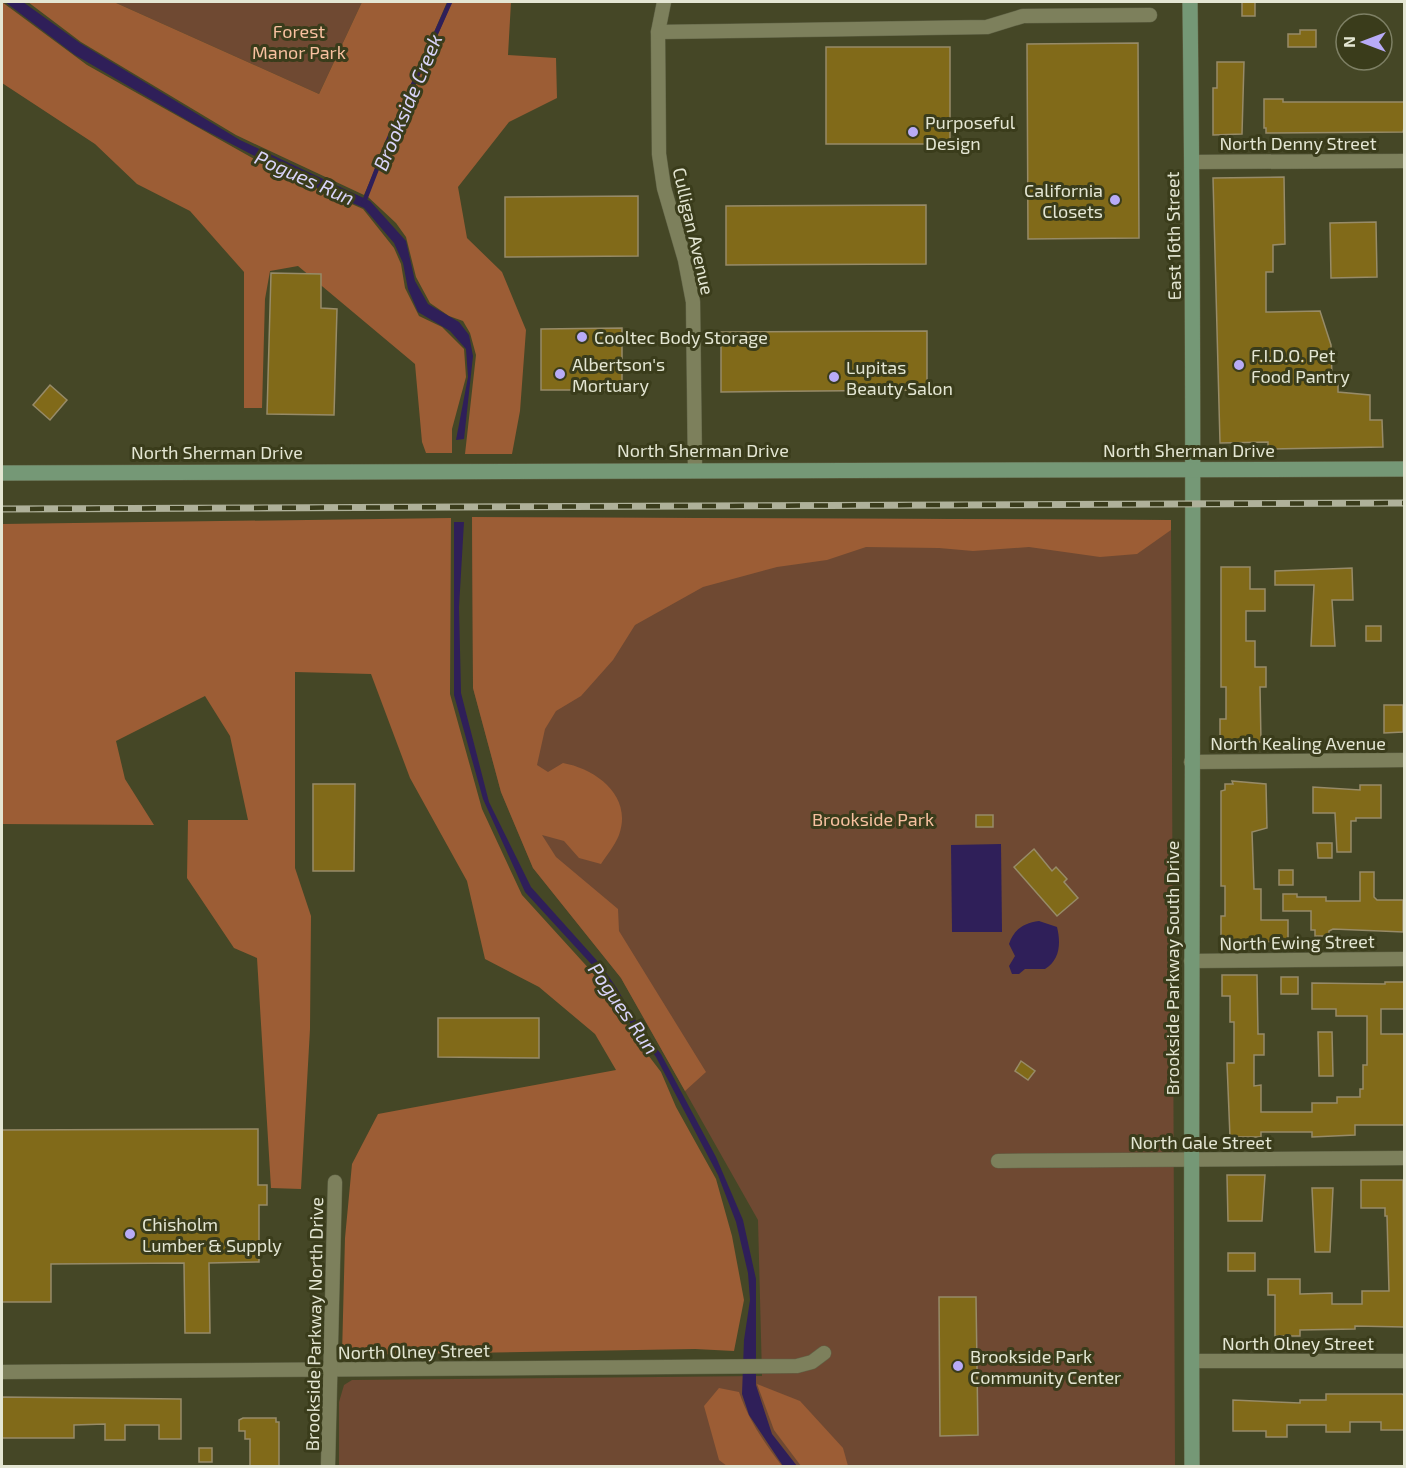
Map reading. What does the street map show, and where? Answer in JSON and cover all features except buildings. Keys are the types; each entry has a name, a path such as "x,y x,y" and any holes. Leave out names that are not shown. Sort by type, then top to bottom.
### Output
{"main road":[{"name":"East 16th Street","path":"1190,2 1192,470"},
{"name":"North Sherman Drive","path":"2,472 1404,469"},
{"name":"Brookside Parkway South Drive","path":"1192,470 1192,1467"}],"street":[{"name":"Culligan Avenue","path":"664,2 658,32 660,167 693,302 694,469"},
{"path":"658,32 987,27 1023,16 1150,15"},
{"name":"North Denny Street","path":"1192,162 1404,161"},
{"name":"North Kealing Avenue","path":"1191,762 1404,760"},
{"name":"North Ewing Street","path":"1191,962 1404,959"},
{"name":"North Gale Street","path":"998,1161 1404,1158"},
{"name":"Brookside Parkway North Drive","path":"328,1467 335,1182"},
{"name":"North Olney Street","path":"2,1371 796,1366 812,1362 824,1353"},
{"name":"North Olney Street","path":"1192,1361 1404,1360"}],"green space":[{"name":"Forest Manor Park","path":"114,2 362,2 319,94"},
{"name":"Brookside Park","path":"472,517 1171,520 1175,1466 339,1466 339,1402 344,1385 352,1380 762,1376 758,1220 621,978 533,868 501,792 473,688"}],"shaded area":[{"path":"2,2 87,65 272,169 363,209 394,248 401,264 405,288 419,316 442,327 464,349 466,377 452,429 452,453 426,453 422,442 415,364 298,266 270,271 265,299 262,408 244,408 244,272 190,211 137,184 95,144 2,83"},
{"path":"28,2 114,2 319,94 362,2 447,2 364,195 236,135 81,42"},
{"path":"452,2 511,2 508,55 556,58 557,98 509,122 458,187 467,238 502,272 526,330 520,411 512,454 465,454 476,355 470,333 463,321 449,316 430,303 416,277 406,237 396,223 367,196"},
{"path":"472,517 1171,520 1171,530 1137,554 1100,557 1029,547 973,551 866,547 827,560 777,567 703,587 635,625 613,660 581,696 556,711 545,729 537,765 548,772 563,763 588,771 599,778 616,797 621,808 622,821 619,835 601,864 579,858 564,841 542,835 556,857 618,909 619,931 706,1072 685,1091 621,978 533,868 501,792 473,688"},
{"path":"451,518 450,694 482,809 522,895 602,983 632,1034 661,1072 676,1107 716,1179 732,1236 744,1300 734,1351 695,1349 342,1355 345,1238 352,1164 378,1114 616,1070 595,1034 539,987 485,959 467,881 410,778 371,674 295,672 295,868 311,916 310,1029 301,1189 271,1188 257,958 234,948 187,878 188,820 248,820 230,736 205,696 116,741 125,779 154,825 2,824 2,524"},
{"path":"757,1384 800,1401 843,1448 848,1466 801,1466 774,1430"},
{"path":"719,1388 739,1392 758,1431 782,1466 727,1466 719,1460 704,1406"}],"water":[{"name":"Pogues Run","path":"5,2 23,2 80,43 240,140 370,201 406,241 415,281 428,304 459,322 469,335 473,356 464,439 456,440 468,377 466,349 450,331 418,312 408,289 403,263 394,243 364,208 306,183 197,126 75,55"},
{"name":"Pogues Run","path":"454,522 464,522 459,607 461,693 489,802 531,887 600,964 616,987 641,1029 661,1054 716,1157 743,1220 756,1279 756,1385 772,1434 797,1466 783,1466 749,1415 742,1394 744,1340 750,1300 748,1273 736,1222 718,1175 656,1057 633,1028 604,978 525,892 483,799 454,695"},
{"path":"1001,844 1002,932 952,932 951,845"},
{"path":"1039,921 1057,927 1059,945 1054,961 1045,969 1025,969 1019,974 1012,974 1009,966 1015,956 1009,944 1011,939 1020,928"}],"waterway":[{"name":"Brookside Creek","path":"364,202 387,143 450,2"}],"railway":[{"path":"2,509 1404,503"}],"place":[{"name":"Purposeful Design","path":"913,132"},
{"name":"California Closets","path":"1115,200"},
{"name":"Cooltec Body Storage","path":"582,337"},
{"name":"F.I.D.O. Pet Food Pantry","path":"1239,365"},
{"name":"Albertson's Mortuary","path":"560,374"},
{"name":"Lupitas Beauty Salon","path":"834,377"},
{"name":"Chisholm Lumber & Supply","path":"130,1234"},
{"name":"Brookside Park Community Center","path":"958,1366"}]}
